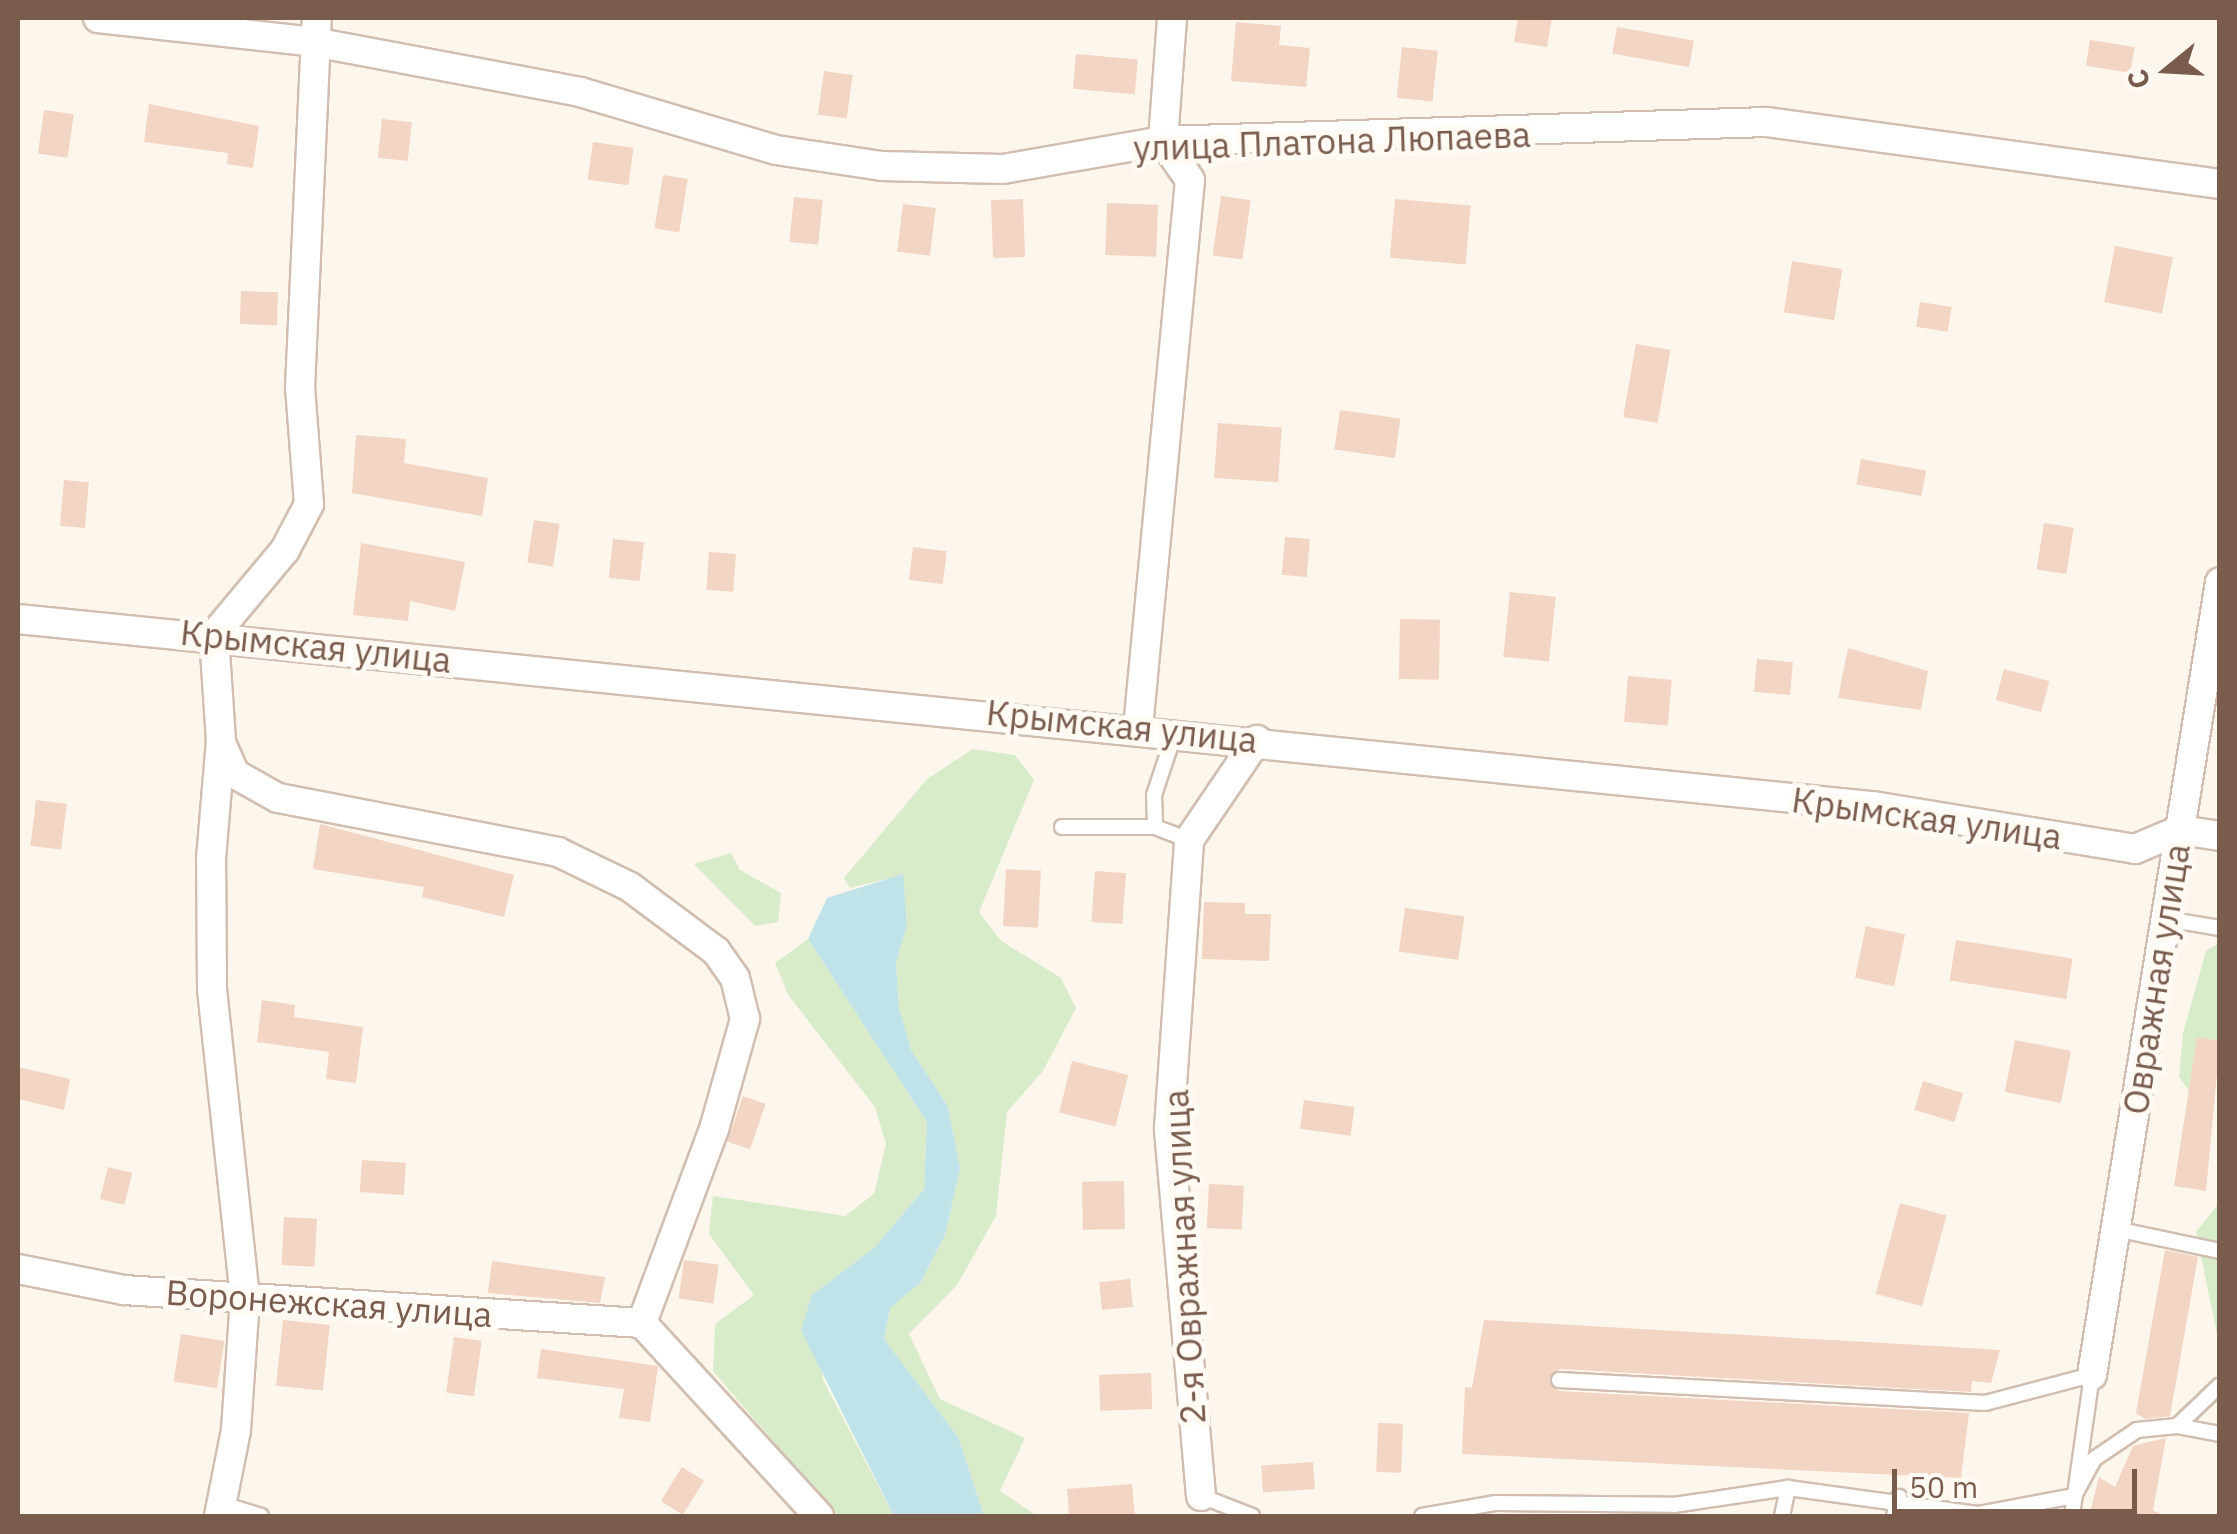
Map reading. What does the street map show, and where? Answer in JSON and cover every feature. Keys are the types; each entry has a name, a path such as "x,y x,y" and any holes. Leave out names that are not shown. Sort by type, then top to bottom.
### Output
{"street":[{"name":"улица Платона Люпаева","path":"98,18 316,30 580,92 776,150 882,166 1003,169 1163,141 1767,122 2220,184"},
{"path":"1138,728 1190,180 1163,141 1172,18"},
{"path":"220,1510 245,1298 212,989 210,859 221,742 214,635 285,550 309,504 300,388 316,30"},
{"name":"Овражная улица","path":"2092,1375 2220,582"},
{"name":"Крымская улица","path":"18,619 214,635 1138,728 1873,806 2134,849 2180,830"},
{"path":"1189,840 1257,740"},
{"path":"221,742 235,774 278,798 558,852 630,887 716,950 735,978 745,1019 714,1129 642,1323 819,1516"},
{"path":"2180,830 2220,836"},
{"name":"2-я Овражная улица","path":"1189,840 1169,1128 1202,1496"},
{"name":"Воронежская улица","path":"18,1269 124,1290 642,1323"}],"lane":[{"path":"1155,827 1154,796 1175,732"},
{"path":"1062,826 1155,827 1189,840"},
{"path":"2166,919 2220,928"},
{"path":"2116,1228 2220,1252"},
{"path":"1559,1380 1984,1403 2092,1375 2072,1516"},
{"path":"2177,1426 2220,1385"},
{"path":"2074,1496 2094,1459 2138,1430 2177,1426 2220,1434"},
{"path":"1422,1516 1583,1500 1674,1511 1788,1488 1899,1497 1980,1514 2074,1496"},
{"path":"1782,1516 1788,1488"},
{"path":"1202,1496 1252,1516"},
{"path":"1894,1516 1899,1497"},
{"path":"1579,1516 1583,1500"},
{"path":"220,1510 262,1516"}],"green space":[{"path":"973,749 1015,755 1034,780 979,912 1000,940 1061,978 1076,1008 1043,1071 1007,1112 996,1216 957,1285 909,1334 940,1399 1025,1438 1000,1491 1037,1516 984,1516 958,1437 884,1339 890,1308 921,1282 945,1235 960,1169 948,1106 911,1050 899,1007 896,963 907,925 902,875 850,888 844,878 927,779"},
{"path":"731,853 740,870 781,893 778,922 755,926 694,864"},
{"path":"808,939 927,1122 924,1189 875,1247 812,1295 823,1380 894,1516 837,1516 713,1371 715,1324 754,1295 709,1234 713,1196 845,1216 874,1194 886,1144 875,1107 789,996 775,963"},
{"path":"2219,943 2219,1041 2197,1037 2189,1091 2179,1077 2183,1033 2206,951"},
{"path":"2219,1203 2219,1344 2196,1232"}],"water":[{"path":"903,874 907,925 896,963 899,1007 911,1050 948,1106 960,1169 945,1235 921,1282 890,1308 884,1339 958,1437 984,1516 894,1516 801,1330 812,1295 875,1247 924,1189 927,1122 808,939 827,898"}],"building":[{"path":"1518,18 1552,18 1547,47 1514,42"},
{"path":"1236,22 1281,26 1279,45 1310,48 1306,87 1231,81"},
{"path":"1617,27 1694,41 1689,67 1612,54"},
{"path":"2090,40 2134,47 2130,73 2086,66"},
{"path":"1402,47 1438,51 1432,101 1397,98"},
{"path":"1076,54 1138,59 1135,94 1073,89"},
{"path":"824,71 853,75 847,119 818,115"},
{"path":"149,104 259,126 253,168 227,164 228,153 144,142"},
{"path":"44,110 74,114 68,158 38,154"},
{"path":"382,119 412,122 408,161 378,158"},
{"path":"593,142 634,148 628,185 588,180"},
{"path":"663,175 688,179 679,232 655,228"},
{"path":"1221,196 1251,200 1242,260 1213,255"},
{"path":"794,197 823,200 818,245 789,242"},
{"path":"1023,199 1025,257 993,258 991,200"},
{"path":"1395,199 1471,206 1466,264 1390,258"},
{"path":"1107,203 1158,205 1156,257 1105,255"},
{"path":"903,204 936,208 930,256 897,252"},
{"path":"2115,246 2173,257 2162,313 2104,302"},
{"path":"1792,261 1842,269 1834,320 1784,312"},
{"path":"241,291 278,292 277,325 240,324"},
{"path":"1920,302 1952,307 1948,332 1916,327"},
{"path":"1636,344 1670,350 1658,423 1623,417"},
{"path":"1340,410 1400,418 1395,458 1334,450"},
{"path":"1218,423 1282,427 1278,482 1214,478"},
{"path":"356,435 406,439 404,463 488,478 482,516 352,493"},
{"path":"1861,459 1926,470 1921,496 1856,485"},
{"path":"64,480 89,482 85,528 60,526"},
{"path":"534,520 560,524 553,567 527,562"},
{"path":"2044,523 2074,528 2066,574 2037,569"},
{"path":"1285,537 1310,539 1307,577 1282,575"},
{"path":"613,539 644,542 640,581 609,578"},
{"path":"361,543 465,562 455,611 410,601 408,621 353,615"},
{"path":"913,547 947,551 943,584 909,580"},
{"path":"709,552 736,554 733,592 706,590"},
{"path":"1510,592 1556,597 1549,661 1503,657"},
{"path":"1400,619 1440,620 1439,680 1399,679"},
{"path":"1848,648 1928,671 1921,710 1838,698"},
{"path":"1757,659 1793,662 1790,695 1754,692"},
{"path":"2004,669 2049,681 2041,712 1996,700"},
{"path":"1628,676 1672,680 1668,726 1624,722"},
{"path":"36,800 67,804 61,849 30,846"},
{"path":"320,824 514,875 504,917 422,897 424,887 313,869"},
{"path":"1006,869 1041,871 1038,928 1003,926"},
{"path":"1095,871 1126,873 1122,924 1091,922"},
{"path":"1204,902 1245,903 1245,914 1271,914 1269,961 1202,959"},
{"path":"1405,908 1464,916 1458,960 1399,952"},
{"path":"1866,926 1905,934 1894,986 1855,978"},
{"path":"1956,940 2073,958 2066,999 1950,980"},
{"path":"262,1000 295,1005 294,1017 363,1027 356,1083 326,1079 329,1052 257,1042"},
{"path":"2197,1037 2220,1041 2206,1191 2174,1186"},
{"path":"2015,1040 2071,1051 2061,1103 2005,1092"},
{"path":"1072,1061 1128,1075 1115,1126 1059,1112"},
{"path":"18,1067 70,1079 64,1110 18,1099"},
{"path":"1923,1081 1963,1093 1954,1122 1914,1110"},
{"path":"743,1096 766,1104 750,1149 727,1141"},
{"path":"1304,1100 1355,1107 1350,1136 1300,1129"},
{"path":"362,1160 406,1163 404,1195 360,1192"},
{"path":"108,1167 132,1173 124,1205 100,1199"},
{"path":"1124,1181 1125,1229 1083,1230 1082,1182"},
{"path":"1209,1184 1244,1186 1242,1230 1207,1228"},
{"path":"1900,1203 1946,1215 1922,1306 1876,1294"},
{"path":"284,1217 317,1219 314,1267 281,1265"},
{"path":"2165,1250 2198,1257 2170,1416 2145,1419 2136,1413"},
{"path":"684,1260 719,1265 713,1303 679,1299"},
{"path":"492,1261 605,1277 600,1303 488,1293"},
{"path":"1130,1279 1133,1307 1102,1310 1099,1282"},
{"path":"283,1320 330,1325 323,1391 276,1386"},
{"path":"1484,1320 2000,1350 1991,1383 1972,1381 1971,1392 1560,1369 1549,1378 1558,1391 1969,1413 1961,1478 1462,1454 1465,1387 1472,1388"},
{"path":"181,1334 224,1341 217,1388 173,1381"},
{"path":"454,1337 482,1341 474,1396 446,1392"},
{"path":"541,1349 658,1366 650,1422 619,1418 624,1389 537,1378"},
{"path":"1151,1373 1152,1409 1100,1411 1099,1375"},
{"path":"1378,1423 1403,1424 1401,1473 1376,1472"},
{"path":"2166,1438 2153,1510 2163,1516 2089,1516 2099,1477 2115,1487 2133,1446"},
{"path":"1313,1462 1315,1489 1263,1493 1261,1466"},
{"path":"682,1467 704,1481 683,1515 661,1501"},
{"path":"1132,1484 1135,1516 1069,1516 1067,1489"}]}
